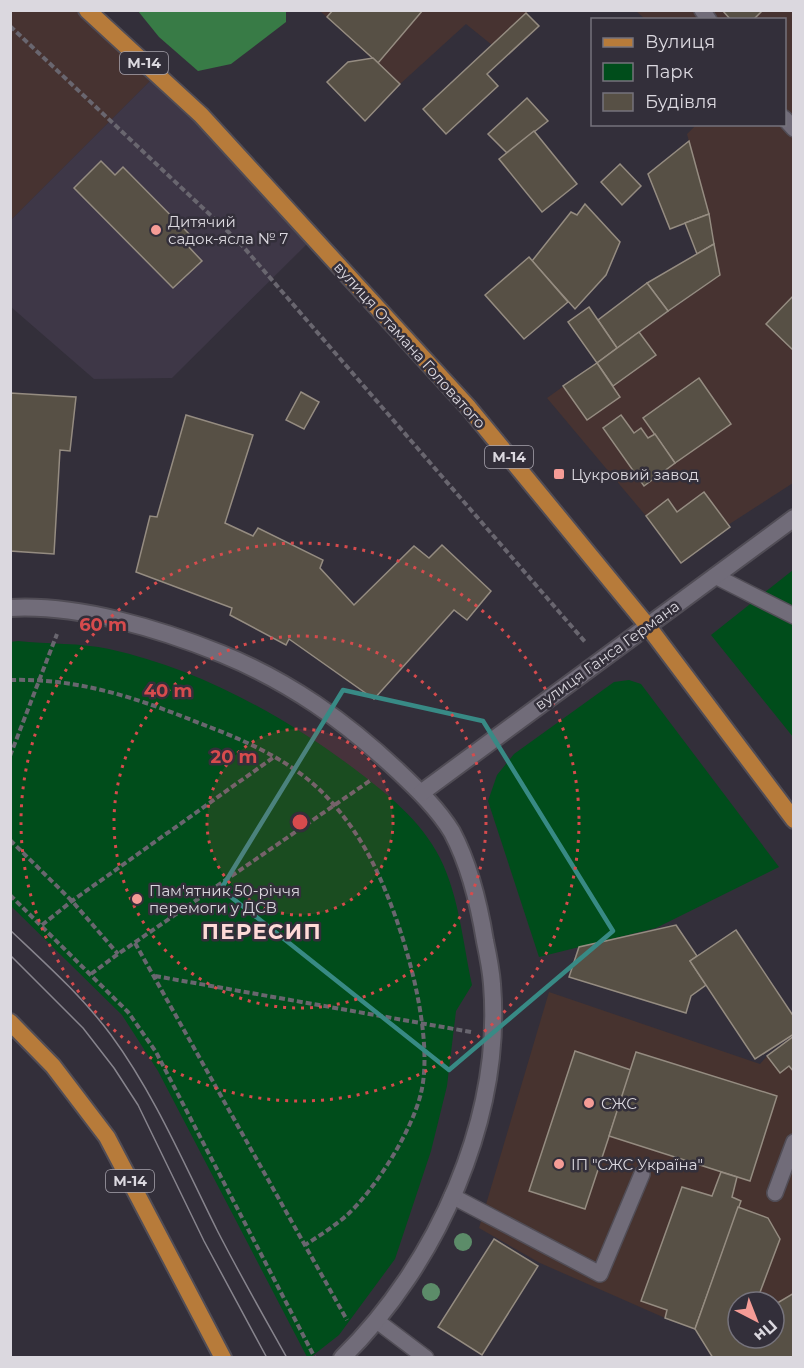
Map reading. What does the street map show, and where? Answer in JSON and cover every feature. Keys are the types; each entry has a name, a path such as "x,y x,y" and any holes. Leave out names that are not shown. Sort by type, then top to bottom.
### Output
{"main road":[{"name":"вулиця Отамана Головатого","path":"87,10 201,115 469,408 647,625 794,820"},
{"name":"М-14","path":"10,1022 53,1066 107,1137 223,1358"}],"street":[{"name":"вулиця Ганса Германа","path":"421,793 794,518"},
{"path":"10,608 88,614 147,628 194,643 258,669 335,717 421,793 450,829 468,869 480,912 492,984 492,1035 481,1116 468,1158 452,1196 419,1260 396,1297 342,1358"}],"lane":[{"path":"715,576 794,616"},
{"path":"775,1194 794,1142"},
{"path":"452,1196 600,1274 642,1174"},
{"path":"377,1321 426,1358"}],"path":[{"path":"10,26 240,243 600,659"},
{"path":"10,756 65,612"},
{"path":"10,680 41,679 100,688 148,702 229,734 274,757 302,775 335,805 359,838 378,875 394,915 411,970 422,1024 424,1068 421,1092 415,1113 389,1161 359,1203 333,1227 305,1245"},
{"path":"42,925 72,901 274,757"},
{"path":"92,974 392,766"},
{"path":"10,840 72,901 118,954"},
{"path":"10,895 128,1012 156,1052 315,1358"},
{"path":"135,942 359,1341"},
{"path":"155,976 492,1035"}],"highlighted area":[{"path":"343,690 483,721 613,931 449,1070 221,889"}],"shaded area":[{"path":"323,10 529,11 492,45 466,24 400,84 321,12"},
{"path":"11,11 78,11 154,77 11,220"},
{"path":"636,11 793,11 793,483 728,525 730,527 681,563 646,516 547,398 720,275 709,214 687,134 695,126 786,126 786,18 644,18"},
{"name":"Дитячий садок-ясла № 7","path":"154,77 311,240 172,378 94,379 11,307 11,220"},
{"path":"549,992 760,1064 793,1036 793,1357 713,1357 695,1329 540,1263 479,1228"}],"green space":[{"path":"138,11 286,11 286,22 231,64 198,71 159,37"},
{"path":"793,570 793,737 711,635"},
{"path":"10,642 98,647 142,657 237,695 325,747 352,767 413,819 440,858 452,888 472,985 456,1011 447,1086 431,1151 395,1259 339,1335 311,1357 307,1357 158,1071 122,1015 11,906"},
{"path":"629,680 641,684 779,867 656,928 539,957 488,801 497,775 514,754 614,682"}],"building":[{"path":"333,10 423,10 378,63 327,17"},
{"path":"722,10 759,10 761,12 755,18 729,18"},
{"path":"526,13 539,26 487,74 498,86 446,134 423,109"},
{"path":"373,58 400,84 365,121 327,82 348,62"},
{"path":"527,98 548,121 507,153 488,134"},
{"path":"534,131 577,184 542,212 499,159"},
{"path":"689,141 709,214 670,229 648,174"},
{"path":"101,161 115,175 123,167 194,239 187,245 202,261 173,288 74,188"},
{"path":"620,164 641,186 622,205 601,182"},
{"path":"585,204 620,242 606,275 575,309 532,261 571,212 577,215"},
{"path":"709,214 714,244 697,254 685,223"},
{"path":"714,244 720,275 668,311 647,283"},
{"path":"529,257 568,302 524,339 485,295"},
{"path":"647,283 668,311 617,348 598,320"},
{"path":"794,295 794,351 766,324"},
{"path":"589,307 617,348 597,363 568,322"},
{"path":"639,332 656,355 613,386 597,363"},
{"path":"597,363 620,397 587,420 563,386"},
{"path":"699,378 731,424 675,463 643,418"},
{"path":"301,392 319,402 304,429 286,420"},
{"path":"10,393 76,397 70,451 60,450 54,554 10,551"},
{"path":"186,415 253,435 225,523 253,536 258,528 323,560 320,568 354,605 414,546 429,558 442,545 491,591 467,620 454,610 374,699 289,639 286,645 230,615 232,608 136,572 150,516 157,517"},
{"path":"621,415 634,433 641,428 648,438 655,434 675,463 644,486 603,428"},
{"path":"704,492 730,527 681,563 646,516 668,499 677,512"},
{"path":"676,925 697,956 690,961 706,985 691,996 686,1013 569,977 579,947"},
{"path":"736,930 794,1017 794,1034 755,1059 690,961"},
{"path":"794,1036 794,1072 789,1066 780,1073 767,1056"},
{"name":"СЖС","path":"575,1051 631,1070 585,1209 529,1191"},
{"path":"636,1052 777,1096 750,1181 609,1136"},
{"path":"721,1172 737,1177 732,1197 741,1201 695,1329 665,1318 667,1310 641,1301 682,1187 712,1196"},
{"path":"738,1207 768,1218 780,1239 761,1290 726,1290 726,1350 786,1350 786,1298 794,1293 794,1358 713,1358 695,1329"},
{"path":"494,1239 538,1266 482,1355 438,1327"}],"tram line":[{"path":"10,930 88,1007 127,1058 155,1106 225,1246 287,1358"},
{"path":"10,955 83,1028 114,1068 138,1105 204,1241 267,1358"}],"place":[{"name":"Дитячий садок-ясла № 7","path":"156,230"},
{"name":"Цукровий завод","path":"559,474"},
{"name":"Пам'ятник 50-річчя перемоги у ДСВ","path":"137,899"},
{"name":"СЖС","path":"589,1103"},
{"name":"ІП \"СЖС Україна\"","path":"559,1164"}],"district":[{"name":"ПЕРЕСИП","path":"262,931"}]}
